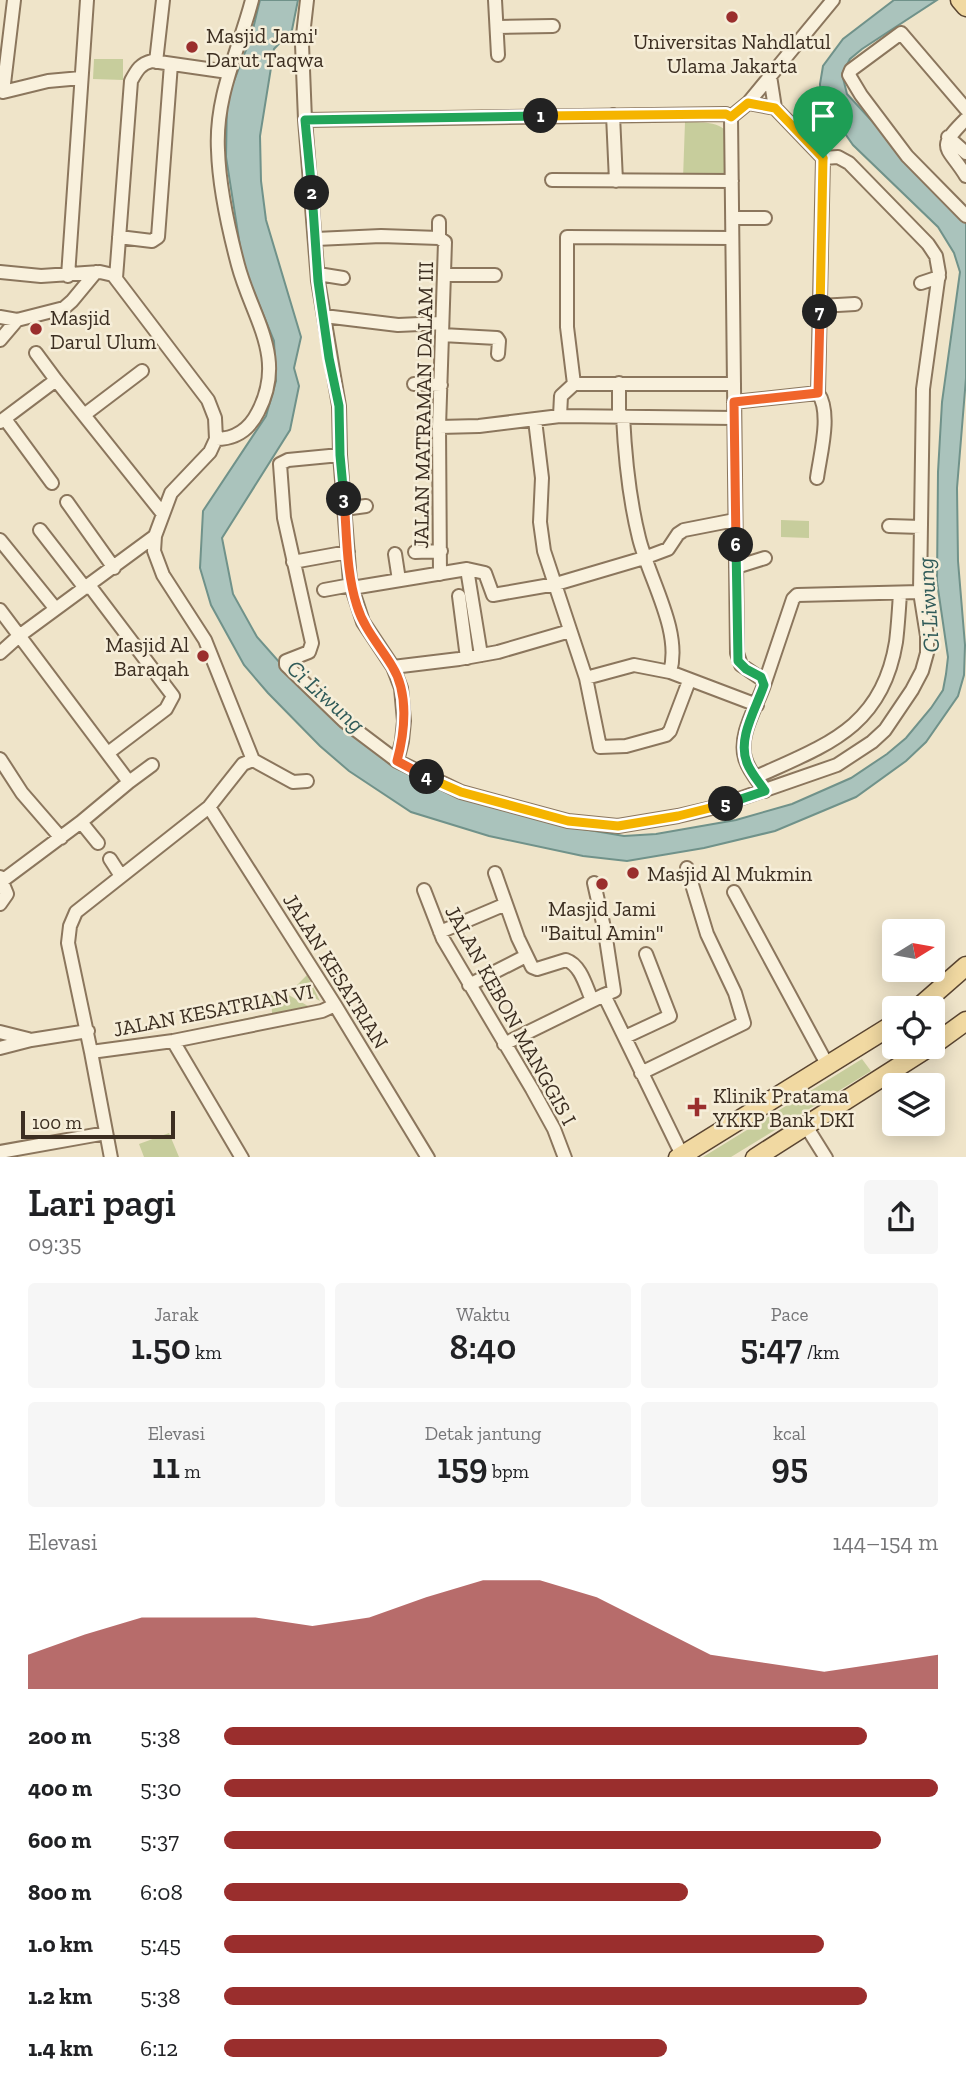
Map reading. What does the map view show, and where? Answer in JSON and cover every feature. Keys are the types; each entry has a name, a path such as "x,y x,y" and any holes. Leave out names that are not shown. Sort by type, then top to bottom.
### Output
{"main road":[{"path":"960,0 966,7"},
{"path":"933,996 966,966"},
{"path":"945,1036 966,1021"},
{"path":"680,1156 882,1032"},
{"path":"755,1157 912,1059"}],"street":[{"path":"14,0 3,92 56,79 80,78"},
{"path":"68,276 87,0"},
{"path":"156,62 163,0"},
{"path":"216,439 230,438 248,428 262,405 270,380 267,347 238,265 219,170 218,128 228,72 252,0"},
{"path":"307,0 302,51 305,120 318,274 329,358 339,406 340,455 351,585 363,622 393,667 401,688 404,721 397,761"},
{"path":"495,0 498,55"},
{"path":"731,117 748,103 833,0"},
{"path":"498,27 553,26"},
{"path":"966,109 901,33 851,70 849,77 907,156 966,216"},
{"path":"116,278 131,81 144,63 156,62 228,72"},
{"path":"119,237 155,241 158,237 171,64"},
{"path":"770,76 775,108 823,158 818,393 824,409 817,478"},
{"path":"748,103 775,108"},
{"path":"305,120 726,114 731,117"},
{"path":"613,115 616,181"},
{"path":"731,117 738,661 761,677 764,685"},
{"path":"947,142 966,119"},
{"path":"947,142 966,153"},
{"path":"947,142 950,156 966,176"},
{"path":"340,455 288,460 280,464 284,518 312,643 309,652 286,664 344,721 397,761 461,792 568,821 618,826 703,810 837,765 886,730 912,690 922,671 927,653 920,592 923,389 939,277 936,256 928,244 885,198 849,163 838,157 823,158"},
{"path":"552,180 732,181"},
{"path":"732,218 765,218"},
{"path":"439,222 439,237"},
{"name":"JALAN MATRAMAN DALAM III","path":"316,239 381,230 439,237 445,242 439,427 440,574"},
{"path":"574,384 567,327 567,237 732,239"},
{"path":"0,272 68,276 110,273 208,400 215,418 216,439 210,452 171,493 155,536 154,551 158,566 205,640 253,760 288,780 307,781"},
{"path":"0,317 17,320 64,308 96,272"},
{"path":"318,274 343,278"},
{"path":"444,275 495,275"},
{"path":"921,283 939,277"},
{"path":"820,306 855,304"},
{"path":"324,316 497,338 498,354"},
{"path":"0,340 17,320"},
{"path":"36,353 163,514"},
{"path":"84,415 142,371"},
{"path":"52,483 2,421 56,380"},
{"path":"619,383 629,486 644,558 670,633 670,672"},
{"path":"414,384 441,384"},
{"path":"561,416 561,396 574,384 734,384"},
{"path":"734,402 818,393"},
{"path":"439,427 479,426 561,416 734,418"},
{"path":"535,419 542,478 541,531 548,570 556,584 586,678 600,747 603,749 626,746 666,735 690,681"},
{"path":"67,502 114,568"},
{"path":"344,509 366,506"},
{"path":"481,655 467,569 485,573 493,595 556,584 668,549 674,538 684,530 735,520"},
{"path":"889,526 921,527"},
{"path":"40,530 173,696 166,709 107,753"},
{"path":"0,653 55,608 155,536"},
{"path":"0,540 55,608"},
{"path":"415,552 441,551"},
{"path":"293,562 348,552"},
{"path":"395,554 399,580"},
{"path":"736,567 765,558"},
{"name":"JALAN MATRAMAN DALAM III","path":"324,590 467,569"},
{"path":"765,791 748,767 744,742 793,599 797,595 920,592"},
{"path":"756,778 835,740 858,722 880,694 896,643 900,593"},
{"path":"459,596 467,658"},
{"path":"0,610 129,782"},
{"path":"393,667 467,658 570,631"},
{"path":"586,678 634,665 670,672 757,705"},
{"path":"0,759 22,793 61,838"},
{"path":"88,1031 68,943 70,926 76,912 209,807 243,764 253,760"},
{"path":"0,904 7,894 1,879 61,838 152,765"},
{"name":"JALAN KESATRIAN","path":"209,807 428,1157"},
{"path":"81,822 98,843"},
{"path":"110,859 121,876"},
{"path":"641,1073 744,1023 734,993 707,934 687,868"},
{"path":"495,873 526,956 533,967 537,969 566,960 571,961 578,969 625,1037 680,1156"},
{"path":"504,1044 614,990 594,883"},
{"name":"JALAN KEBON MANGGIS I","path":"424,890 440,932 554,1129 565,1157"},
{"path":"734,892 828,1066"},
{"path":"440,932 506,904"},
{"path":"625,1037 670,1016 646,954"},
{"path":"469,985 526,956"},
{"name":"JALAN KESATRIAN VI","path":"0,1048 88,1031 91,1052 173,1041 322,1011 335,1005"},
{"path":"0,1032 32,1040"},
{"path":"173,1041 242,1157"},
{"path":"91,1052 111,1157"},
{"path":"806,1126 826,1157"},
{"path":"0,1152 106,1133"}],"green space":[{"path":"94,59 123,59 123,80 93,79"},
{"path":"685,122 715,125 729,135 725,177 683,179"},
{"path":"781,520 809,521 809,538 781,537"},
{"path":"307,975 320,1001 295,987"},
{"path":"280,990 315,1010 178,1039 177,1033 272,1013 271,993"},
{"path":"862,1059 871,1071 731,1157 703,1157"},
{"path":"169,1133 179,1157 144,1157 139,1144"}],"water":[{"path":"260,0 298,0 292,30 274,49 260,136 261,181 266,220 301,337 294,368 299,386 290,430 222,538 233,594 257,637 303,689 368,745 405,772 448,792 542,820 624,836 656,834 736,820 792,804 851,778 906,738 943,690 948,657 937,582 938,472 942,402 960,272 954,253 938,227 853,145 821,99 820,84 823,66 843,39 894,0 937,0 862,49 850,59 842,74 847,94 966,223 966,378 957,488 958,561 965,645 964,675 958,696 926,742 906,761 856,797 775,831 704,848 627,861 583,856 489,836 411,812 349,771 320,746 244,665 211,605 200,568 203,511 266,416 276,381 274,341 243,265 226,157 227,99 251,37"}],"place":[{"name":"Universitas Nahdlatul Ulama Jakarta","path":"732,17"},
{"name":"Masjid Jami' Darut Taqwa","path":"192,47"},
{"name":"Masjid Darul Ulum","path":"36,329"},
{"name":"Masjid Al Baraqah","path":"203,656"},
{"name":"Masjid Al Mukmin","path":"633,873"},
{"name":"Masjid Jami \"Baitul Amin\"","path":"602,884"},
{"name":"Klinik Pratama YKKP Bank DKI","path":"697,1107"}],"route":[{"path":"748,103 775,108 823,158 818,393 734,402 737,653 741,665 764,680 744,742 744,755 748,767 765,791 716,807 618,826 568,821 461,792 397,761 404,721 401,688 393,667 363,622 350,582 339,406 318,281 305,120 726,114 731,117 748,103"}],"water label":[{"name":"Ci Liwung","path":"928,605"},
{"name":"Ci Liwung","path":"326,696"}]}
